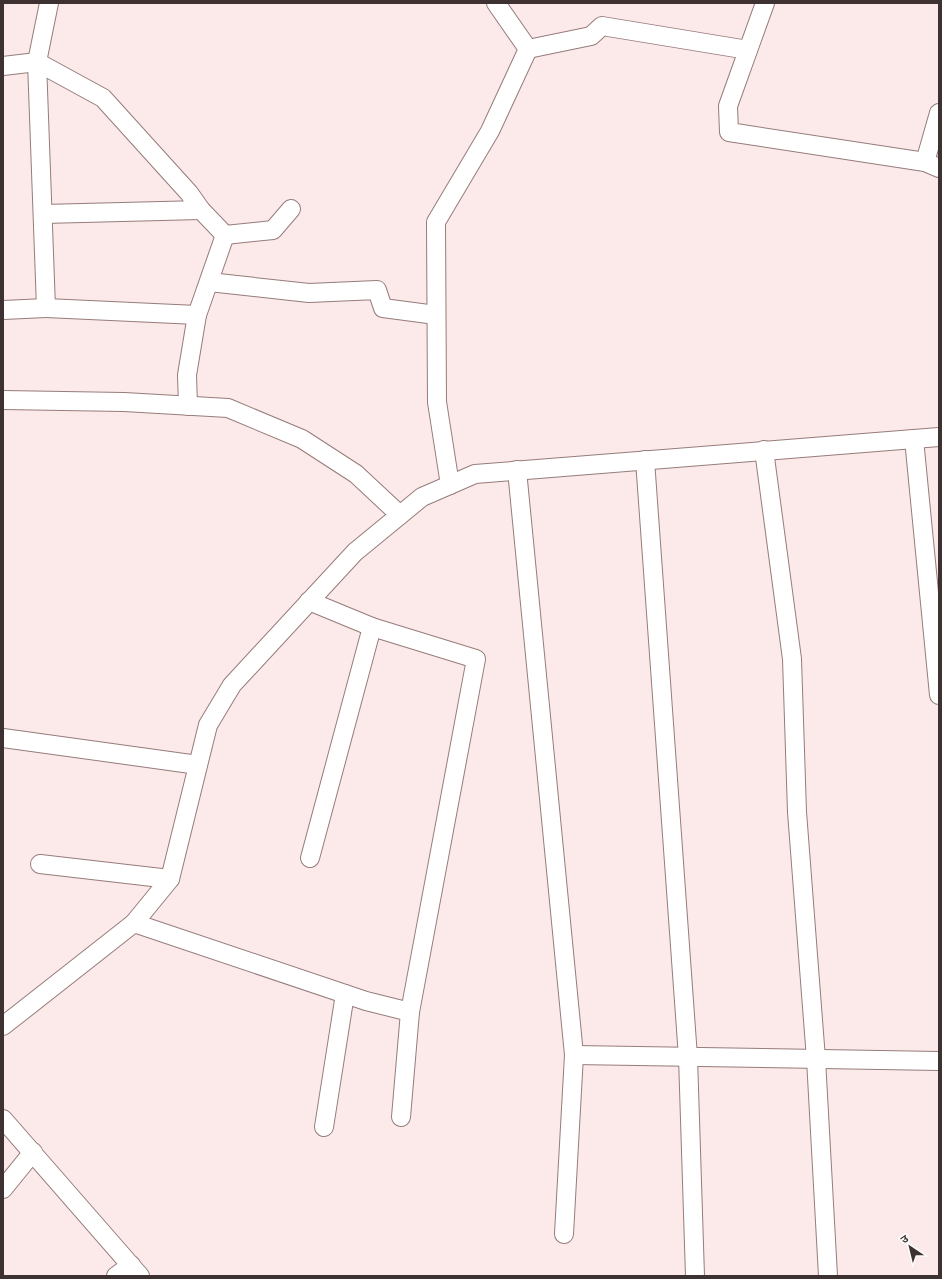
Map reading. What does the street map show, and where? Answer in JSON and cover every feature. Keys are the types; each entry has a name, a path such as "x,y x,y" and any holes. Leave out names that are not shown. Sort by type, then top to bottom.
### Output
{"street":[{"path":"46,308 38,62 49,3"},
{"path":"496,3 528,49"},
{"path":"765,3 728,106 729,132 932,165 939,113"},
{"path":"528,49 591,36 602,26 748,50"},
{"path":"450,485 437,402 436,222 490,131 528,49"},
{"path":"3,66 38,62 103,98 189,193 201,210 225,235"},
{"path":"225,235 273,230 291,209"},
{"path":"43,214 201,210"},
{"path":"188,406 187,375 197,316 225,235"},
{"path":"209,282 309,293 377,290 383,308 436,316"},
{"path":"3,310 46,308 197,316"},
{"path":"3,400 124,402 228,408 302,440 356,474 400,515"},
{"path":"3,1026 134,924 170,879 208,725 232,685 355,552 422,497 475,474 939,437"},
{"path":"914,439 939,695"},
{"path":"764,450 792,659 797,812 816,1059 828,1276"},
{"path":"645,460 688,1057 695,1276"},
{"path":"517,470 574,1055 564,1234"},
{"path":"309,601 372,627 476,659 410,1012 401,1117"},
{"path":"310,858 372,627"},
{"path":"3,738 198,765"},
{"path":"40,864 170,879"},
{"path":"134,924 366,1001 410,1012"},
{"path":"324,1127 345,994"},
{"path":"574,1055 939,1061"},
{"path":"3,1119 135,1270 116,1276"},
{"path":"3,1189 33,1152"}]}
